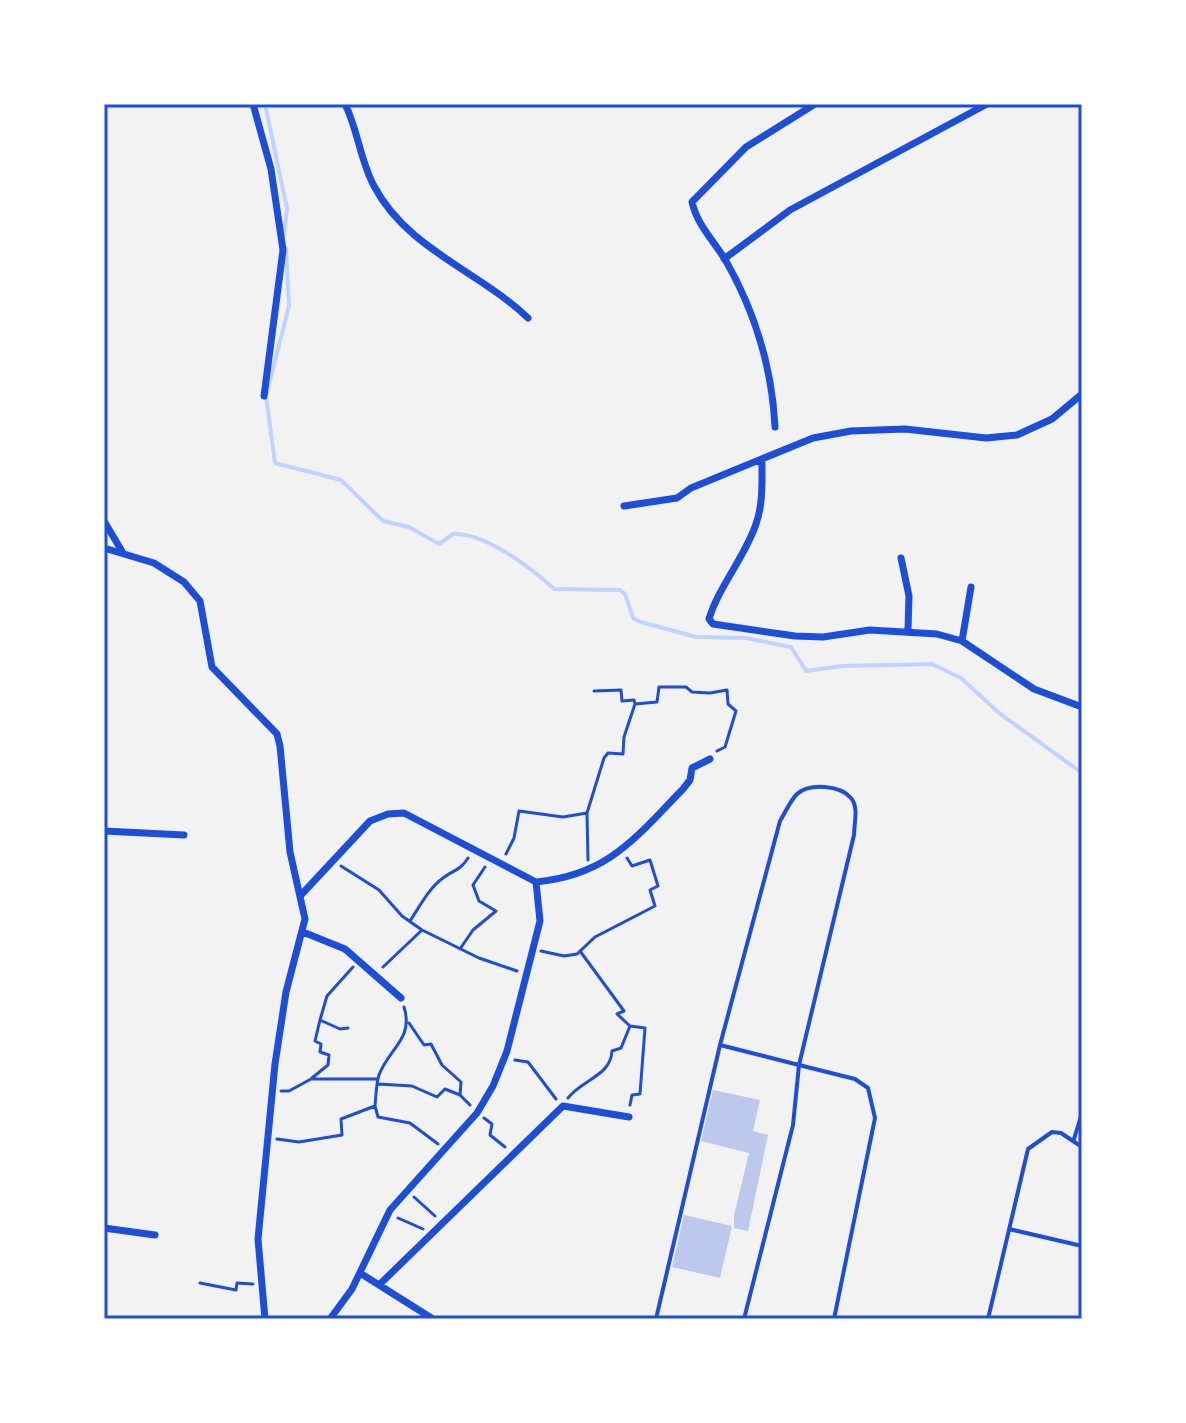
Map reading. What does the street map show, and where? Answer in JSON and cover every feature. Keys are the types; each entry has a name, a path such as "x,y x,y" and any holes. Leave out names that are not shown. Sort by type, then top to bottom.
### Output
{"street":[{"path":"253,104 271,169 283,250 264,396"},
{"path":"345,104 374,186 389,208 432,250 507,297 528,318"},
{"path":"775,427 766,352 748,304 724,259 697,219 692,202 746,147 815,104"},
{"path":"724,259 790,210 987,104"},
{"path":"624,506 677,498 691,488 762,462 813,438 851,431 905,429 986,438 1017,435 1052,419 1082,394"},
{"path":"762,462 761,508 755,527 714,605 710,622 809,637 908,629 962,641 1010,676 1082,707"},
{"path":"104,521 123,553"},
{"path":"104,548 154,563 184,582 202,609 212,667 277,734 290,852 305,919 286,992 258,1239 265,1319"},
{"path":"901,558 907,579 908,629"},
{"path":"962,641 971,587"},
{"path":"301,895 370,821 388,814 404,813 536,882 568,879 623,851 683,789 690,780 692,768 710,759"},
{"path":"104,831 184,835"},
{"path":"330,1319 360,1273 390,1210 477,1113 507,1051 540,921 536,882"},
{"path":"303,932 333,941 401,998"},
{"path":"379,1285 563,1106 629,1117"},
{"path":"104,1228 155,1235"},
{"path":"360,1273 433,1319"}],"lane":[{"path":"656,1319 720,1045 780,821 797,794 806,788 819,786 850,797 855,808 854,835 799,1065 793,1125 744,1319"},
{"path":"720,1045 855,1079 868,1088 875,1118 834,1319"},
{"path":"1074,1139 1082,1113"},
{"path":"988,1319 1028,1149 1052,1132 1074,1139 1082,1147"},
{"path":"1009,1229 1082,1246"}],"path":[{"path":"635,704 657,702 659,687 686,687 692,692 710,693 727,690 728,704 736,711 736,717 725,747 712,753 710,759"},
{"path":"594,691 621,690 622,701 634,700 635,704"},
{"path":"587,871 587,813 604,758 608,753 623,754 624,737 635,704"},
{"path":"500,863 514,838 519,811 563,817 587,813"},
{"path":"410,921 426,895 446,875 459,870 472,849"},
{"path":"533,949 564,956 580,951 595,937 655,906 650,890 658,886 650,860 632,866 623,851"},
{"path":"460,949 473,930 496,911 479,901 473,885 491,858"},
{"path":"334,863 372,884 422,930 460,949 527,975"},
{"path":"374,975 422,930"},
{"path":"580,951 624,1011 617,1014 621,1021 645,1028 640,1094 632,1095 629,1117"},
{"path":"273,1091 289,1091 328,1065 329,1055 320,1052 321,1044 315,1041 320,1020 327,996 358,961"},
{"path":"401,998 409,1022 424,1045 431,1044 442,1065 461,1082 460,1095"},
{"path":"320,1020 340,1029 348,1028"},
{"path":"409,1022 378,1082 375,1106 378,1117 410,1123 444,1149"},
{"path":"507,1051 515,1061 528,1062 563,1106 576,1087 604,1069 611,1060 612,1051 621,1048 630,1026"},
{"path":"311,1079 412,1086 437,1097 445,1089 460,1095 492,1124 490,1135 514,1154"},
{"path":"269,1138 299,1142 342,1135 341,1119 375,1106"},
{"path":"406,1190 444,1224"},
{"path":"390,1210 399,1219 417,1224 430,1236"},
{"path":"200,1283 236,1290 237,1283 261,1284"}],"building":[{"path":"713,1090 760,1100 753,1131 768,1135 748,1231 734,1228 734,1215 749,1153 701,1141"},
{"path":"684,1215 732,1226 720,1278 672,1267"}],"waterway":[{"path":"265,104 287,209 284,235"},
{"path":"286,248 289,306 266,396 275,463 341,480 383,521 409,527 439,544 453,534 493,545 521,562 554,589 620,590 625,594 633,618 641,622 696,637 746,638 791,647 806,671 842,666 932,664 961,678 999,713 1082,773"}]}
